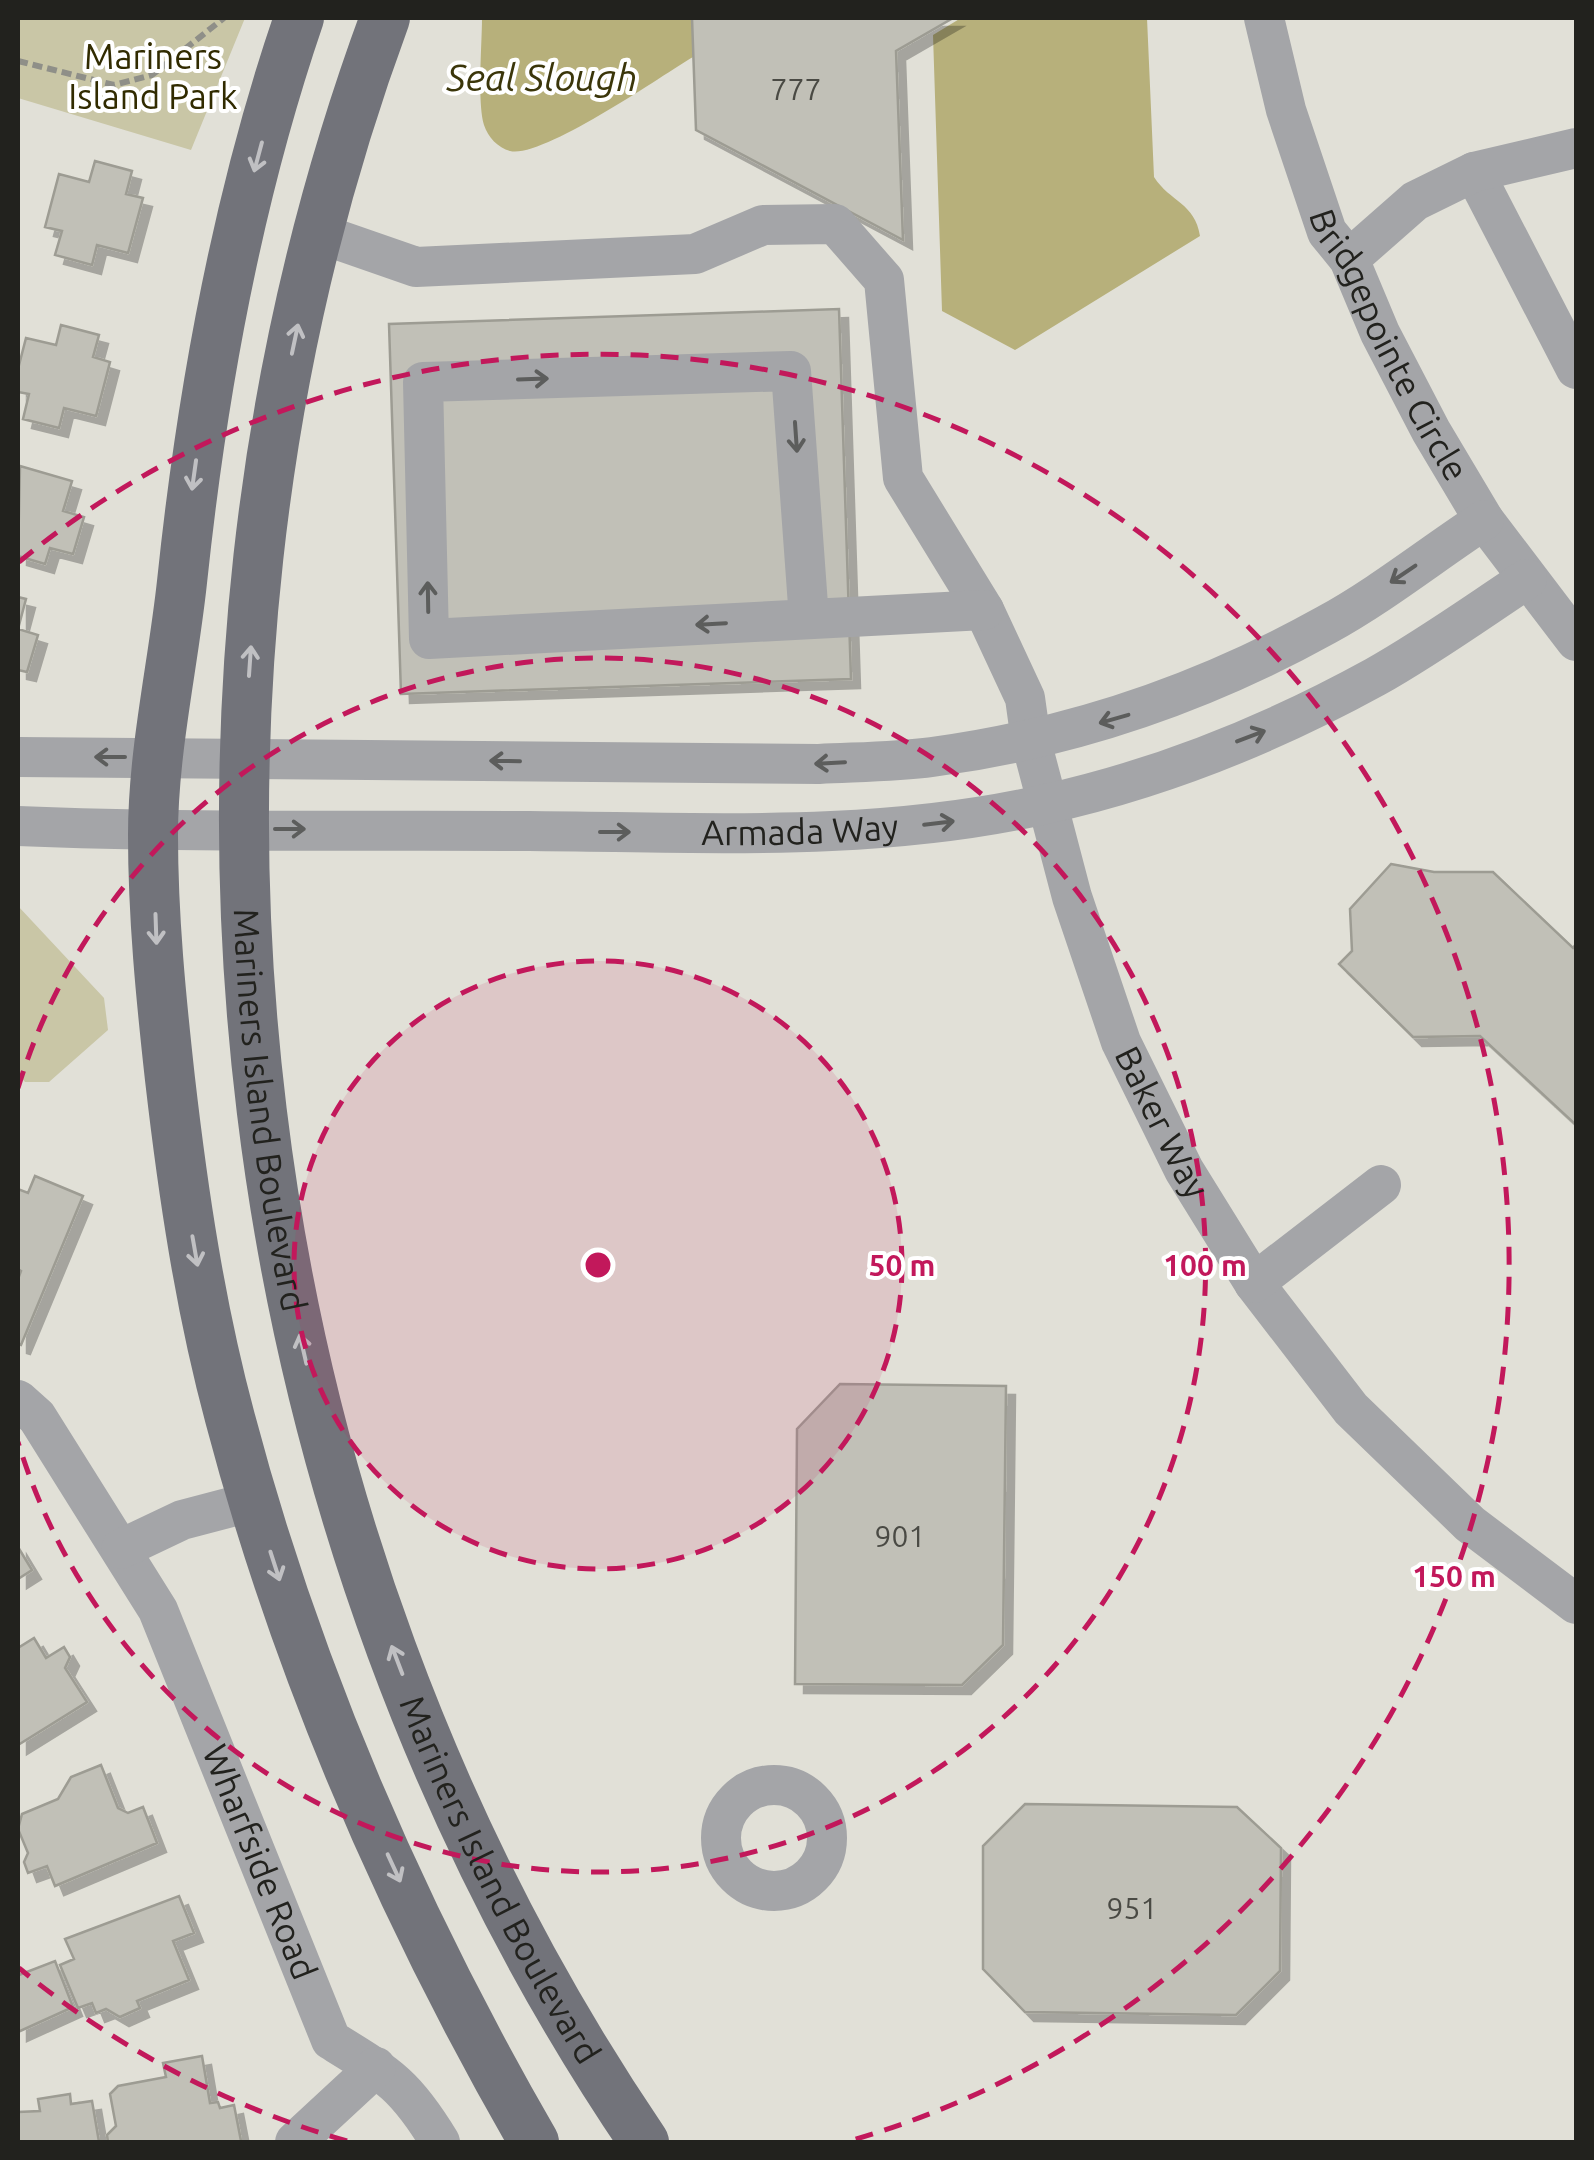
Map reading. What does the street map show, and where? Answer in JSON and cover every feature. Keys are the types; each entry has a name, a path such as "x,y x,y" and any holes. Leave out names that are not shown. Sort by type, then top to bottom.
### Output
{"main road":[{"path":"299,18 244,210 214,348 192,482 158,758 153,832 156,939 180,1168 228,1414 316,1693 462,2017 534,2142"},
{"name":"Mariners Island Boulevard","path":"385,18 361,83 318,233 266,507 243,758 253,1048 265,1149 284,1262 332,1465 388,1636 461,1816 543,1980 644,2142"}],"street":[{"name":"Bridgepointe Circle","path":"1264,18 1286,110 1327,232 1349,258 1380,333 1431,431 1484,520 1576,641"},
{"path":"1349,258 1416,201 1474,172 1576,148"},
{"path":"1474,172 1576,369"},
{"name":"Baker Way","path":"318,233 416,267 694,254 763,225 836,224 884,280 904,478 984,610 1025,698 1030,741 1072,897 1120,1042 1184,1170 1254,1282 1351,1409 1470,1524 1576,1604"},
{"path":"808,620 791,371 423,382 429,639 808,620 984,610"},
{"name":"Armada Way","path":"18,758 819,764 928,758 1030,741 1129,714 1235,672 1329,623 1484,520"},
{"name":"Armada Way","path":"18,826 153,832 243,829 803,833 939,824 1048,804 1161,770 1274,727 1376,676 1527,580"},
{"path":"1254,1282 1382,1185"},
{"name":"Wharfside Road","path":"18,1400 37,1417 158,1610 331,2040 390,2076 417,2104 440,2142"},
{"path":"121,1548 182,1520 254,1501"},
{"path":"294,2142 376,2068"}],"path":[{"path":"18,61 114,85 152,74 224,18"}],"green space":[{"name":"Mariners Island Park","path":"18,18 245,18 191,150 18,98"},
{"path":"18,906 104,998 108,1030 49,1082 25,1082 18,1074"}],"water":[{"name":"Seal Slough","path":"482,18 692,18 693,57 574,130 526,150 510,151 494,141 484,125 480,88"},
{"path":"961,18 1147,18 1154,177 1193,216 1200,236 1015,350 942,311 933,35"}],"building":[{"path":"692,18 953,18 896,51 903,240 696,130"},
{"path":"95,161 132,171 126,194 143,198 128,253 97,245 92,265 55,255 62,231 45,227 59,174 89,182"},
{"path":"839,309 851,679 401,694 389,324"},
{"path":"61,325 99,335 93,357 110,362 96,416 64,408 59,428 23,419 29,394 18,392 18,369 26,338 56,345"},
{"path":"20,466 72,481 63,511 84,517 73,554 50,548 45,564 18,556"},
{"path":"18,597 26,599 18,629"},
{"path":"18,629 38,635 27,672 18,670"},
{"path":"1391,864 1434,872 1493,872 1573,948 1576,944 1576,1125 1480,1036 1413,1037 1339,964 1352,951 1350,909"},
{"path":"35,1176 83,1196 21,1345 18,1189 28,1193"},
{"path":"840,1384 1006,1386 1003,1645 962,1685 795,1684 797,1429"},
{"path":"18,1547 32,1570 18,1579"},
{"path":"34,1638 46,1658 64,1647 70,1657 65,1668 87,1702 18,1745 18,1648"},
{"path":"101,1765 118,1808 128,1813 143,1807 157,1843 55,1886 47,1866 28,1873 24,1862 28,1853 18,1829 22,1814 58,1799 71,1777"},
{"path":"1025,1804 1237,1807 1281,1848 1280,1971 1236,2015 1025,2012 983,1969 983,1846"},
{"path":"179,1896 194,1933 173,1941 189,1980 137,2001 140,2008 120,2017 106,2009 96,2013 92,2003 78,2008 60,1965 74,1959 65,1939"},
{"path":"55,1961 73,2007 18,2032 18,1971 19,1975"},
{"path":"202,2056 210,2103 218,2102 220,2108 234,2105 241,2141 108,2142 107,2135 116,2126 110,2094 118,2086 166,2077 163,2063"},
{"path":"70,2094 71,2104 92,2101 99,2142 18,2142 18,2112 40,2111 38,2099"}]}
